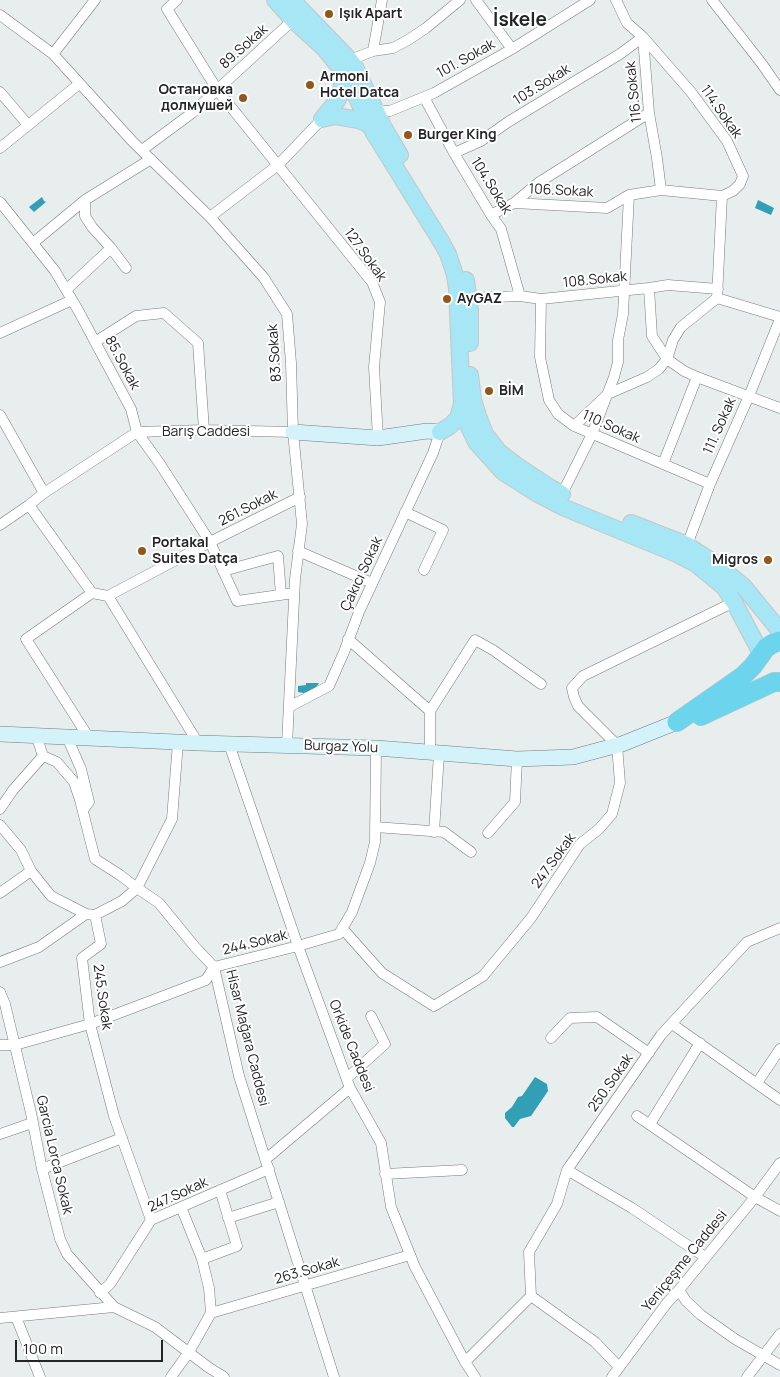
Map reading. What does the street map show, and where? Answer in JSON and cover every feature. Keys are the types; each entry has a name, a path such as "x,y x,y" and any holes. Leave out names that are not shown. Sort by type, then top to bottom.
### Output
{"highway":[{"path":"677,722 743,676 754,666 766,648 780,642"},
{"path":"677,722 705,714 778,686 765,674 762,667 762,655"}],"main road":[{"path":"275,0 324,48 345,65"},
{"path":"292,0 345,65 345,74 442,242 452,265 457,288 462,404 476,442 503,472 536,493 565,508 677,554 696,564 724,587 762,655"},
{"path":"322,119 337,101 345,65"},
{"path":"322,119 336,116 359,120 372,118"},
{"path":"372,118 393,143 457,248 466,276 470,310 470,382 478,416 485,434 499,452 549,488 580,503 687,545 719,566 744,587 780,631"},
{"path":"440,432 458,418 462,404"},
{"path":"440,432 476,442"}],"street":[{"path":"53,54 95,0"},
{"name":"127.Sokak","path":"177,0 167,9 217,90 372,282 380,302 374,367 378,438"},
{"path":"373,52 382,0"},
{"path":"345,65 373,52 393,48 408,40 460,0"},
{"path":"476,0 512,49"},
{"name":"101. Sokak","path":"372,118 434,93 512,49 590,0"},
{"path":"616,0 626,23 642,37"},
{"path":"712,0 780,90"},
{"name":"83.Sokak","path":"0,15 53,54 142,150 210,217 264,278 287,314 293,432 302,524 294,593 287,745"},
{"name":"89.Sokak","path":"142,150 192,113 294,20"},
{"name":"116.Sokak","path":"642,37 649,113 661,190"},
{"name":"103.Sokak","path":"454,153 481,141 508,122 620,54 642,37"},
{"name":"114.Sokak","path":"642,37 691,92 727,141 743,176 740,184 733,191 722,196"},
{"path":"0,148 79,84"},
{"path":"0,92 28,125"},
{"name":"104.Sokak","path":"424,97 454,153 501,229 520,296"},
{"path":"491,215 514,203 538,183 649,113"},
{"path":"210,217 278,165 322,119"},
{"path":"33,243 85,200 151,159"},
{"name":"106.Sokak","path":"514,203 607,208 628,195 661,190 722,196"},
{"path":"562,494 592,434 618,362 618,340 623,314 628,195"},
{"path":"574,426 608,394 647,377 659,369 667,359 673,340 681,328 717,293 722,196"},
{"path":"85,200 85,216 126,268"},
{"name":"85.Sokak","path":"0,202 55,271 131,410 137,432 210,542 237,600 281,595"},
{"path":"0,333 69,295 111,248"},
{"name":"108.Sokak","path":"468,298 520,296 541,299 668,285 717,293 780,318"},
{"path":"649,288 652,336 667,359 696,377 780,408"},
{"name":"110.Sokak","path":"541,299 540,357 549,400 558,414 574,426 710,484"},
{"path":"95,342 136,316 164,314 198,343 204,430"},
{"name":"111. Sokak","path":"687,545 710,484 749,396 780,318"},
{"path":"663,464 696,377"},
{"path":"0,415 44,493"},
{"name":"Barış Caddesi","path":"137,432 204,430 293,432 378,438 440,432"},
{"path":"0,525 44,493 137,432"},
{"name":"Çakıcı Sokak","path":"289,707 329,686 359,612 433,453 440,432"},
{"name":"261.Sokak","path":"108,596 300,497"},
{"path":"29,505 92,594"},
{"path":"405,512 443,530 424,570"},
{"path":"298,551 372,583"},
{"path":"223,571 278,556 281,595 294,593"},
{"path":"89,738 26,639 92,594 108,596 198,743"},
{"path":"617,745 578,706 572,688 582,676 734,602"},
{"path":"348,639 430,711"},
{"path":"434,832 435,753 430,711 475,640 493,650 541,684"},
{"name":"Burgaz Yolu","path":"0,734 198,743 376,748 517,759 573,757 617,745 677,722"},
{"path":"0,809 13,790 43,756 36,735"},
{"name":"Hisar Mağara Caddesi","path":"66,737 81,769 89,802 83,810"},
{"path":"0,962 39,947 90,915 122,902 137,888 172,819 178,742"},
{"name":"Orkide Caddesi","path":"229,744 298,946 349,1083 381,1143 390,1207 415,1266 465,1362 476,1377"},
{"name":"247.Sokak","path":"342,928 382,973 434,1006 483,976 531,918 580,844 599,829 612,814 620,783 617,745"},
{"path":"342,928 352,912 370,863 375,842 376,748"},
{"name":"Hisar Mağara Caddesi","path":"43,756 57,762 74,782 95,859 159,903 214,967 239,1076 334,1377"},
{"path":"488,833 515,802 517,759"},
{"path":"0,825 21,850 31,871 51,896 90,915"},
{"path":"375,827 444,832 471,852"},
{"path":"0,893 31,871"},
{"name":"245.Sokak","path":"90,915 101,944 82,958 90,1024 114,1116 151,1220"},
{"name":"244.Sokak","path":"0,1046 15,1045 90,1024 206,980 214,967 339,934 342,928"},
{"name":"250.Sokak","path":"532,1296 529,1252 557,1204 567,1170 661,1035 747,942 780,929"},
{"name":"Garcia Lorca Sokak","path":"0,992 5,1004 15,1045 42,1170 60,1239 67,1254 114,1307"},
{"name":"247.Sokak","path":"100,1292 110,1284 151,1220 220,1190 268,1164 349,1083 385,1044 370,1016"},
{"path":"551,1038 570,1018 597,1018 649,1053"},
{"path":"672,1024 780,1100"},
{"path":"650,1124 700,1043"},
{"path":"757,1082 780,1049"},
{"path":"637,1116 755,1197 780,1211"},
{"path":"0,1134 32,1123"},
{"path":"42,1170 122,1138"},
{"name":"Yeniçeşme Caddesi","path":"612,1377 667,1303 755,1197 780,1163"},
{"path":"385,1174 462,1170"},
{"path":"567,1170 632,1208 705,1257"},
{"path":"202,1258 237,1246 220,1190"},
{"path":"228,1218 279,1202"},
{"path":"172,1377 189,1352 211,1313 209,1288 202,1258 181,1207"},
{"name":"263.Sokak","path":"211,1313 410,1255"},
{"path":"679,1290 686,1301 701,1314 735,1339 780,1365"},
{"path":"465,1362 532,1296 595,1342 619,1367"},
{"path":"0,1318 114,1307 155,1327 224,1377"},
{"path":"16,1317 40,1377"},
{"path":"747,1377 780,1334"}],"water":[{"path":"42,197 46,202 34,212 29,207"},
{"path":"758,200 774,208 771,215 755,208"},
{"path":"306,683 319,683 315,689 304,693 298,692 298,686 306,685"},
{"path":"535,1077 547,1084 548,1091 531,1116 520,1119 512,1127 505,1118 505,1113 512,1107 518,1097 522,1096"}],"place":[{"name":"Işık Apart","path":"329,14"},
{"name":"Armoni Hotel Datca","path":"310,85"},
{"name":"Остановка долмушей","path":"243,98"},
{"name":"Burger King","path":"408,135"},
{"name":"AyGAZ","path":"447,299"},
{"name":"BİM","path":"489,391"},
{"name":"Portakal Suites Datça","path":"142,551"},
{"name":"Migros","path":"768,560"}],"district":[{"name":"İskele","path":"520,21"}]}
